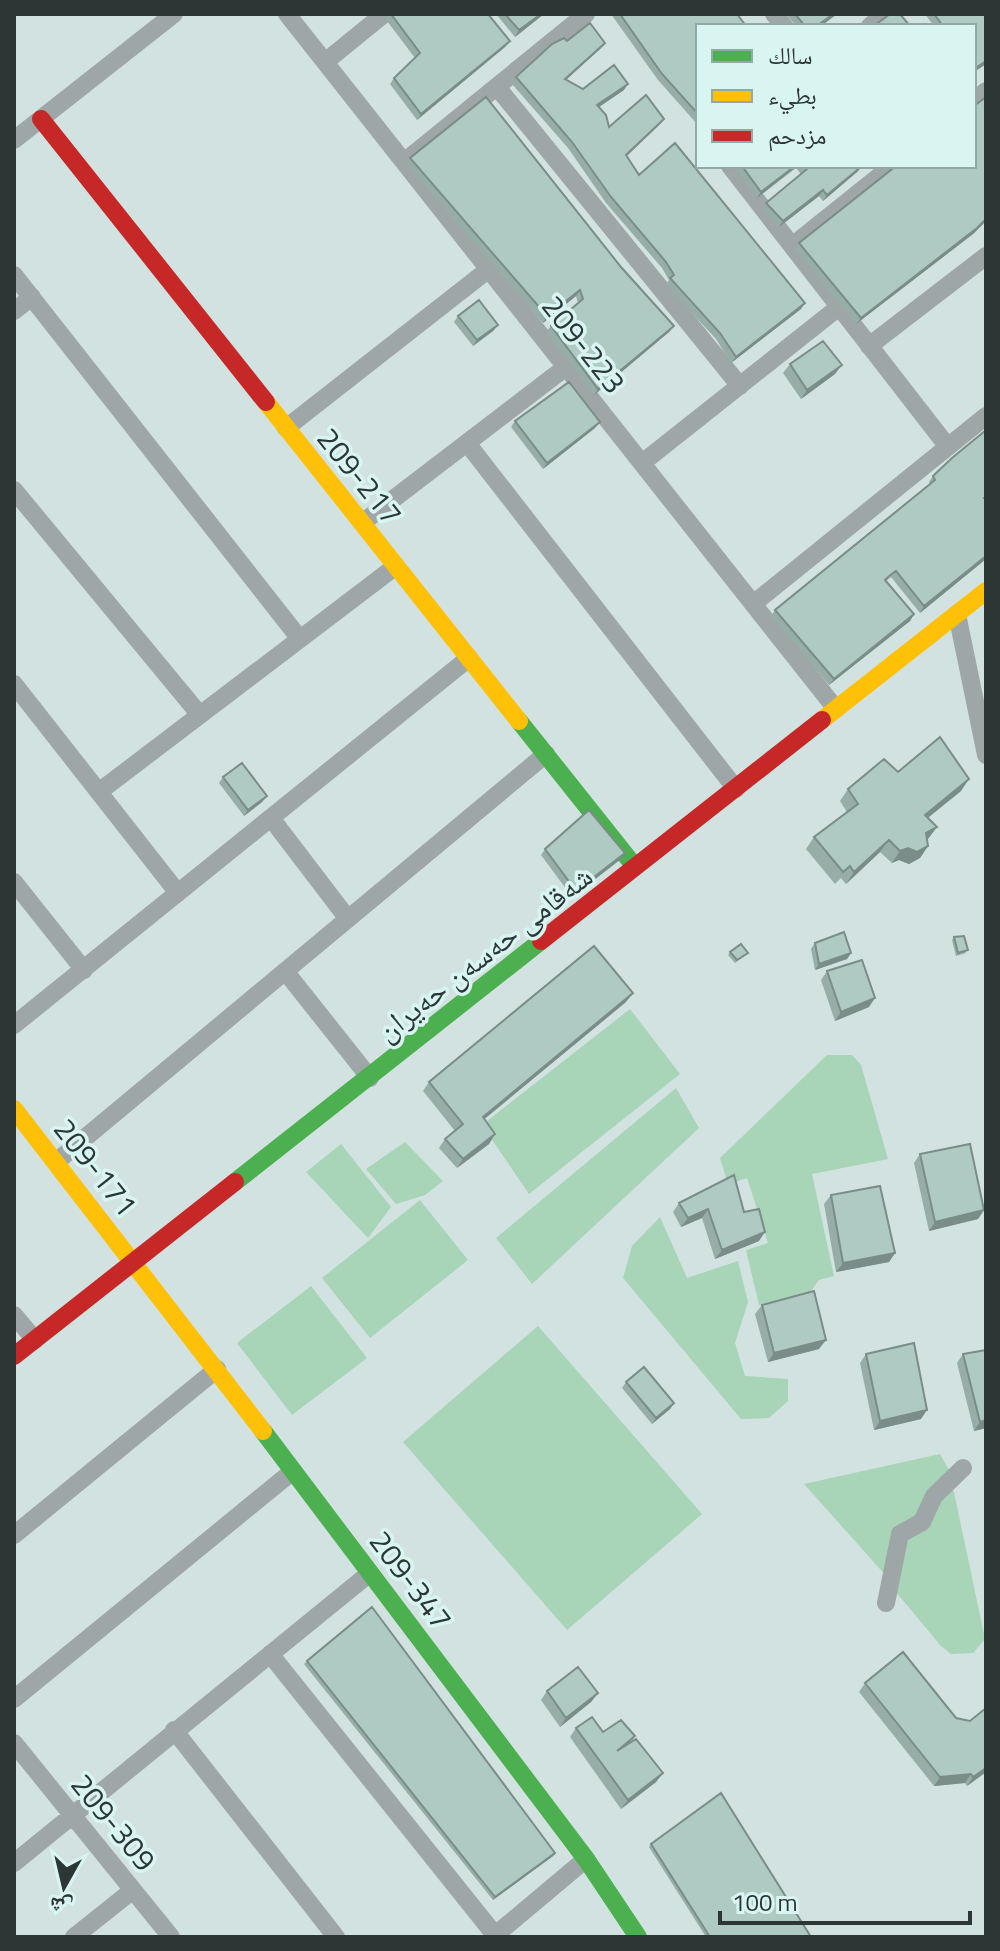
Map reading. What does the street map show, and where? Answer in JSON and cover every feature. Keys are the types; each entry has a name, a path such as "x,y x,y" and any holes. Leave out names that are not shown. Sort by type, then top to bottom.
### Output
{"street":[{"path":"14,140 174,14"},
{"name":"209-223","path":"287,14 836,709"},
{"path":"325,62 384,14"},
{"path":"404,162 586,14"},
{"path":"497,87 740,386"},
{"name":"209-217","path":"41,119 636,868"},
{"path":"732,168 948,447"},
{"path":"792,246 890,168"},
{"path":"869,346 986,256"},
{"path":"286,428 489,269"},
{"path":"14,275 300,639"},
{"path":"14,311 32,297"},
{"path":"642,463 839,307"},
{"path":"362,523 566,367"},
{"path":"753,604 986,416"},
{"path":"467,443 736,789"},
{"path":"14,490 200,715"},
{"path":"100,791 396,566"},
{"name":"شەقامی حەسەن حەیران","path":"14,1356 986,591"},
{"path":"957,614 986,755"},
{"path":"14,1025 469,658"},
{"path":"14,684 178,893"},
{"path":"56,1162 546,754"},
{"path":"271,818 348,919"},
{"path":"14,882 84,970"},
{"path":"285,971 370,1078"},
{"name":"209-171","path":"14,1109 134,1261"},
{"name":"209-347","path":"134,1261 586,1859 638,1937"},
{"path":"14,1315 35,1340"},
{"path":"14,1535 217,1369"},
{"path":"886,1603 900,1534 922,1522 934,1496 963,1468"},
{"path":"14,1699 293,1471"},
{"path":"14,1863 71,1813 370,1573"},
{"path":"270,1654 494,1936 586,1859"},
{"path":"174,1730 336,1937"},
{"name":"209-309","path":"14,1743 171,1937"},
{"path":"74,1937 133,1890"}],"green space":[{"path":"630,1009 680,1074 529,1194 482,1125"},
{"path":"827,1055 852,1055 861,1065 888,1159 812,1174 834,1276 819,1280 809,1294 759,1305 746,1250 768,1243 747,1178 728,1184 720,1158"},
{"path":"676,1088 699,1128 532,1284 496,1238"},
{"path":"405,1142 443,1181 425,1195 396,1204 366,1169"},
{"path":"341,1144 391,1207 368,1238 306,1172"},
{"path":"420,1200 468,1260 370,1338 322,1278"},
{"path":"660,1217 687,1278 738,1261 748,1302 735,1343 745,1376 788,1379 788,1401 769,1418 741,1419 623,1278 632,1246"},
{"path":"311,1286 367,1358 292,1415 237,1343"},
{"path":"538,1326 702,1514 567,1630 403,1442"},
{"path":"940,1454 951,1474 927,1494 888,1578 804,1484"},
{"path":"952,1483 985,1639 973,1653 951,1654 896,1592 904,1538"}],"building":[{"path":"391,14 488,14 510,41 421,114 394,78 420,53"},
{"path":"505,14 541,14 519,30"},
{"path":"620,14 737,14 744,24 696,24 696,112 662,74"},
{"path":"795,14 833,14 820,24 803,24"},
{"path":"890,14 900,14 908,24 877,24"},
{"path":"934,14 986,14 986,61 976,68 976,24 942,24"},
{"path":"590,23 605,43 565,79 583,89 614,65 628,84 597,105 606,115 609,127 646,95 664,119 626,155 639,175 675,143 805,303 736,357 720,333 670,278 674,275 666,262 611,197 572,142 516,77 552,44 564,38 567,41"},
{"path":"486,97 621,267 674,326 598,389 551,326 583,299 580,290 547,316 410,158"},
{"path":"986,97 986,219 861,318 799,243 893,168 976,168 976,104"},
{"path":"743,168 792,168 761,192"},
{"path":"860,168 827,195 823,190 783,221 766,203 807,169"},
{"path":"479,300 498,325 477,340 458,316"},
{"path":"823,341 842,365 807,390 790,364"},
{"path":"569,382 600,422 547,463 515,421"},
{"path":"986,430 986,556 924,606 896,571 888,577 885,580 914,614 834,679 775,610 935,480 933,476"},
{"path":"940,737 969,779 925,815 937,827 926,833 928,846 917,852 908,848 900,851 889,840 854,872 850,866 843,872 814,837 858,804 848,789 884,759 898,772"},
{"path":"242,763 267,796 248,810 223,777"},
{"path":"589,810 625,853 576,891 545,849"},
{"path":"844,932 851,953 819,964 815,943"},
{"path":"964,936 968,950 958,953 954,937"},
{"path":"741,944 748,953 737,960 730,952"},
{"path":"594,946 633,993 483,1117 495,1134 463,1159 445,1139 463,1124 429,1082"},
{"path":"862,960 875,998 841,1012 827,971"},
{"path":"970,1144 984,1210 935,1222 920,1154"},
{"path":"734,1175 744,1212 759,1209 765,1232 722,1250 708,1209 688,1218 679,1203"},
{"path":"880,1186 895,1253 843,1263 831,1195"},
{"path":"814,1291 826,1340 774,1353 762,1305"},
{"path":"914,1343 927,1410 880,1421 866,1354"},
{"path":"986,1350 986,1420 980,1422 963,1354"},
{"path":"644,1367 674,1403 656,1418 626,1382"},
{"path":"372,1607 555,1853 495,1897 307,1661"},
{"path":"903,1652 956,1718 970,1721 986,1708 986,1768 973,1777 971,1774 940,1777 865,1683"},
{"path":"578,1667 598,1693 566,1718 547,1691"},
{"path":"592,1717 603,1732 621,1720 635,1736 617,1751 636,1739 663,1773 628,1800 576,1728"},
{"path":"721,1793 811,1937 710,1937 651,1844"}],"traffic: fast":[{"path":"519,721 632,863"},
{"path":"235,1182 541,941"},
{"path":"263,1431 586,1859 638,1937"}],"traffic: slow":[{"path":"266,402 519,721"},
{"path":"822,720 986,591"},
{"path":"14,1109 263,1431"}],"traffic: jam":[{"path":"41,119 266,402"},
{"path":"541,941 822,720"},
{"path":"14,1356 235,1182"}]}
